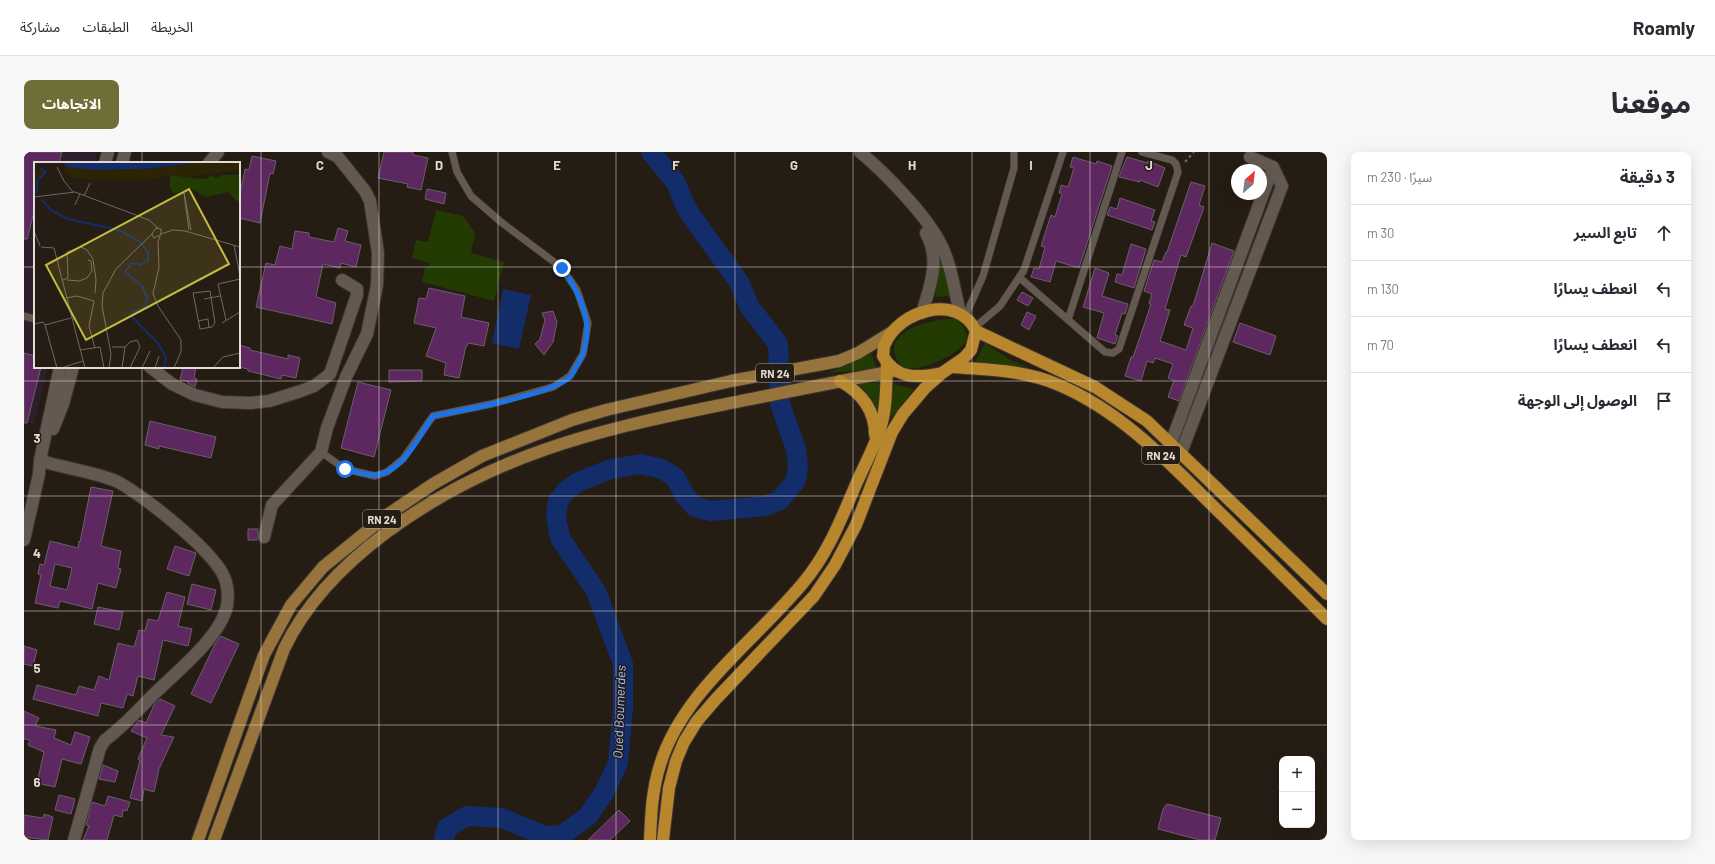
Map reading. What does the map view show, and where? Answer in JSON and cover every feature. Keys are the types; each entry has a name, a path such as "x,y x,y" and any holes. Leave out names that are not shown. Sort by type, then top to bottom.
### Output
{"highway":[{"path":"650,840 653,792 660,765 668,743 693,704 714,678 803,584 817,564 831,539 875,441 885,410 890,369 884,356 884,344 892,332 901,323 930,310 943,310 963,315 975,330 971,350 914,400 892,432 856,525 834,565 814,596 716,699 697,721 684,742 676,761 669,788 663,840"},
{"name":"RN 24","path":"975,330 1076,377 1101,391 1147,421 1327,594"},
{"path":"890,369 920,377 947,370"},
{"name":"RN 24","path":"947,370 1008,371 1039,378 1083,396 1108,412 1161,454 1327,619"},
{"path":"840,381 853,389 864,399 872,412 875,426 875,441"}],"main road":[{"name":"RN 24","path":"198,840 264,655 291,604 306,585 332,559 387,516 433,484 482,456 572,420 643,401 731,381 819,365 848,358 892,332"},
{"name":"RN 24","path":"214,840 284,649 295,626 324,588 368,546 403,521 456,488 491,470 538,451 614,428 840,381 890,369"}],"street":[{"path":"105,162 108,152"},
{"path":"122,162 125,152"},
{"path":"210,162 218,152"},
{"path":"264,537 272,505 321,452 327,428 346,377 367,334 377,285 378,259 370,201 365,191 338,157 328,152"},
{"path":"860,152 866,164 920,225 932,245 934,268 922,313"},
{"path":"860,152 885,175 924,219 939,240 963,315"},
{"path":"1181,453 1282,186 1273,167 1250,157"},
{"path":"1171,443 1273,167"},
{"path":"151,368 172,384 195,395 222,402 250,403 269,401 314,386 330,374 357,295 357,289 342,280"},
{"path":"40,474 40,460 60,368"},
{"path":"24,540 40,474 46,462 54,426 63,404 73,368"},
{"path":"46,462 114,480 132,490 164,513 214,562 226,582 227,592 227,606 214,632 197,652 105,740 100,748 74,840"}],"lane":[{"path":"321,452 345,469 374,476 387,472 402,460 433,416 491,404 553,387 570,376 583,354 588,324 577,290 562,268 501,222 471,196 457,172 452,152"},
{"path":"963,315 983,276 1014,168 1013,153 1005,152"},
{"path":"975,330 1000,306 1020,278 1063,152"},
{"path":"1068,320 1122,152"},
{"path":"1020,278 1105,352 1113,353 1120,349 1177,177 1178,168 1172,160 1142,152"},
{"path":"24,316 34,319"}],"path":[{"path":"1178,168 1182,166 1194,152"}],"shaded area":[{"path":"24,152 97,152 94,162 34,162 34,368 48,368 34,424 24,421"}],"green space":[{"path":"436,210 463,216 475,233 471,253 504,262 494,301 422,282 425,267 428,267 430,263 412,258 416,240 428,242"},
{"path":"940,250 951,296 935,297 940,269"},
{"path":"956,319 966,331 967,337 959,349 942,360 923,367 908,368 900,364 895,356 894,347 896,341 902,334 913,327 932,321"},
{"path":"985,343 1010,360 1028,367 975,362"},
{"path":"871,353 877,369 827,373 853,363"},
{"path":"882,382 879,418 870,398 860,386 855,383"},
{"path":"894,384 914,389 889,421"}],"water":[{"path":"503,289 531,295 519,349 492,343"}],"building":[{"path":"24,152 62,152 59,162 34,162 34,212 27,239 24,239"},
{"path":"384,152 413,152 413,155 428,158 421,190 407,187 408,184 378,178"},
{"path":"252,156 276,161 273,174 270,173 260,223 240,218 240,193 245,169 249,170"},
{"path":"1073,157 1096,164 1097,161 1112,166 1079,268 1056,261 1050,282 1031,277 1034,268 1039,269 1045,247 1041,246 1051,215 1055,217 1062,194 1059,193 1061,185 1068,187 1074,168 1070,167"},
{"path":"1127,157 1148,163 1148,161 1165,168 1158,187 1140,180 1140,182 1119,177"},
{"path":"1191,182 1205,186 1199,205 1204,207 1186,257 1181,255 1165,309 1170,310 1160,341 1186,350 1193,328 1184,325 1191,306 1193,306 1212,243 1234,251 1179,401 1168,397 1174,380 1168,378 1173,364 1155,358 1153,363 1147,361 1141,381 1125,376 1151,304 1149,304 1152,294 1144,291 1154,260 1162,262 1167,252"},
{"path":"427,189 446,193 444,204 425,199"},
{"path":"1120,198 1155,210 1151,221 1155,222 1152,230 1107,215 1110,207 1117,209"},
{"path":"338,228 348,231 345,241 361,245 356,267 341,263 340,268 323,264 316,297 336,303 332,324 256,307 266,263 275,265 280,246 292,249 295,231 309,233 309,237 334,242"},
{"path":"1131,244 1146,249 1134,288 1115,282 1117,274 1122,275"},
{"path":"1095,268 1109,273 1102,296 1128,304 1125,314 1122,313 1115,335 1118,336 1115,344 1097,338 1104,313 1083,307"},
{"path":"429,288 465,296 461,317 489,323 484,346 468,343 466,346 459,378 444,375 446,363 426,356 436,328 414,323 419,298 426,299"},
{"path":"1022,292 1033,298 1028,306 1017,300"},
{"path":"553,311 557,322 553,342 544,355 535,344 540,339 545,320 542,313"},
{"path":"1027,312 1036,316 1029,330 1021,325"},
{"path":"1240,323 1276,336 1270,355 1233,342"},
{"path":"240,345 250,348 250,350 288,359 288,355 300,358 296,378 282,375 281,379 248,371 248,369 240,367"},
{"path":"24,353 34,356 34,368 41,368 27,423 24,423"},
{"path":"183,368 196,368 194,378 197,379 195,387 188,383 188,381 180,380"},
{"path":"389,370 422,370 422,381 389,382"},
{"path":"358,382 391,390 374,457 341,448"},
{"path":"150,421 216,437 211,458 159,446 159,449 145,445"},
{"path":"91,487 113,491 101,546 121,551 118,568 121,569 116,588 98,583 92,609 60,601 58,608 35,603 41,575 38,574 40,564 44,565 50,541 78,548 79,541 80,542","holes":["55,564 72,568 67,590 50,586"]},
{"path":"248,529 258,529 257,540 248,540"},
{"path":"175,546 196,553 189,576 167,569"},
{"path":"192,584 216,590 211,610 187,604"},
{"path":"167,592 185,597 178,626 192,629 188,646 163,640 154,680 138,676 133,696 127,694 123,708 101,703 98,716 33,699 37,685 76,695 79,686 94,690 99,676 109,680 118,643 134,647 139,630 145,631 148,619 158,621"},
{"path":"98,607 123,612 119,630 94,624"},
{"path":"221,636 239,644 211,703 191,694 215,644"},
{"path":"24,646 37,650 33,666 24,664"},
{"path":"160,699 175,706 161,735 174,737 159,769 154,792 144,789 142,801 130,798 140,760 138,759 147,738 131,731 139,720 146,723 155,703"},
{"path":"24,711 39,718 35,726 56,730 54,738 71,745 75,732 90,737 81,764 62,759 55,787 37,783 44,752 28,745 30,740 24,739"},
{"path":"103,765 118,771 115,782 99,779"},
{"path":"59,795 75,799 71,814 55,810"},
{"path":"108,796 130,802 127,811 123,810 122,817 114,815 107,840 83,840 89,826 86,825 92,802 105,806"},
{"path":"1167,804 1221,818 1215,840 1200,840 1158,829 1163,809"},
{"path":"619,810 630,821 610,840 588,840"},
{"path":"44,814 53,817 48,840 24,837 24,815 43,818"}],"waterway":[{"name":"Oued Boumerdes","path":"444,840 447,828 467,816 502,818 545,836 562,835 588,816 604,793 618,763 623,708 623,664 596,591 560,538 556,517 558,501 567,490 578,482 611,469 641,464 662,469 675,477 685,496 695,507 711,511 765,506 780,500 796,480 798,467 796,449 780,404 778,344 749,306 739,282 690,214 676,183 651,152"}],"route":[{"path":"345,469 374,476 387,472 402,460 433,416 491,404 553,387 570,376 583,354 588,324 577,290 562,268"}]}
